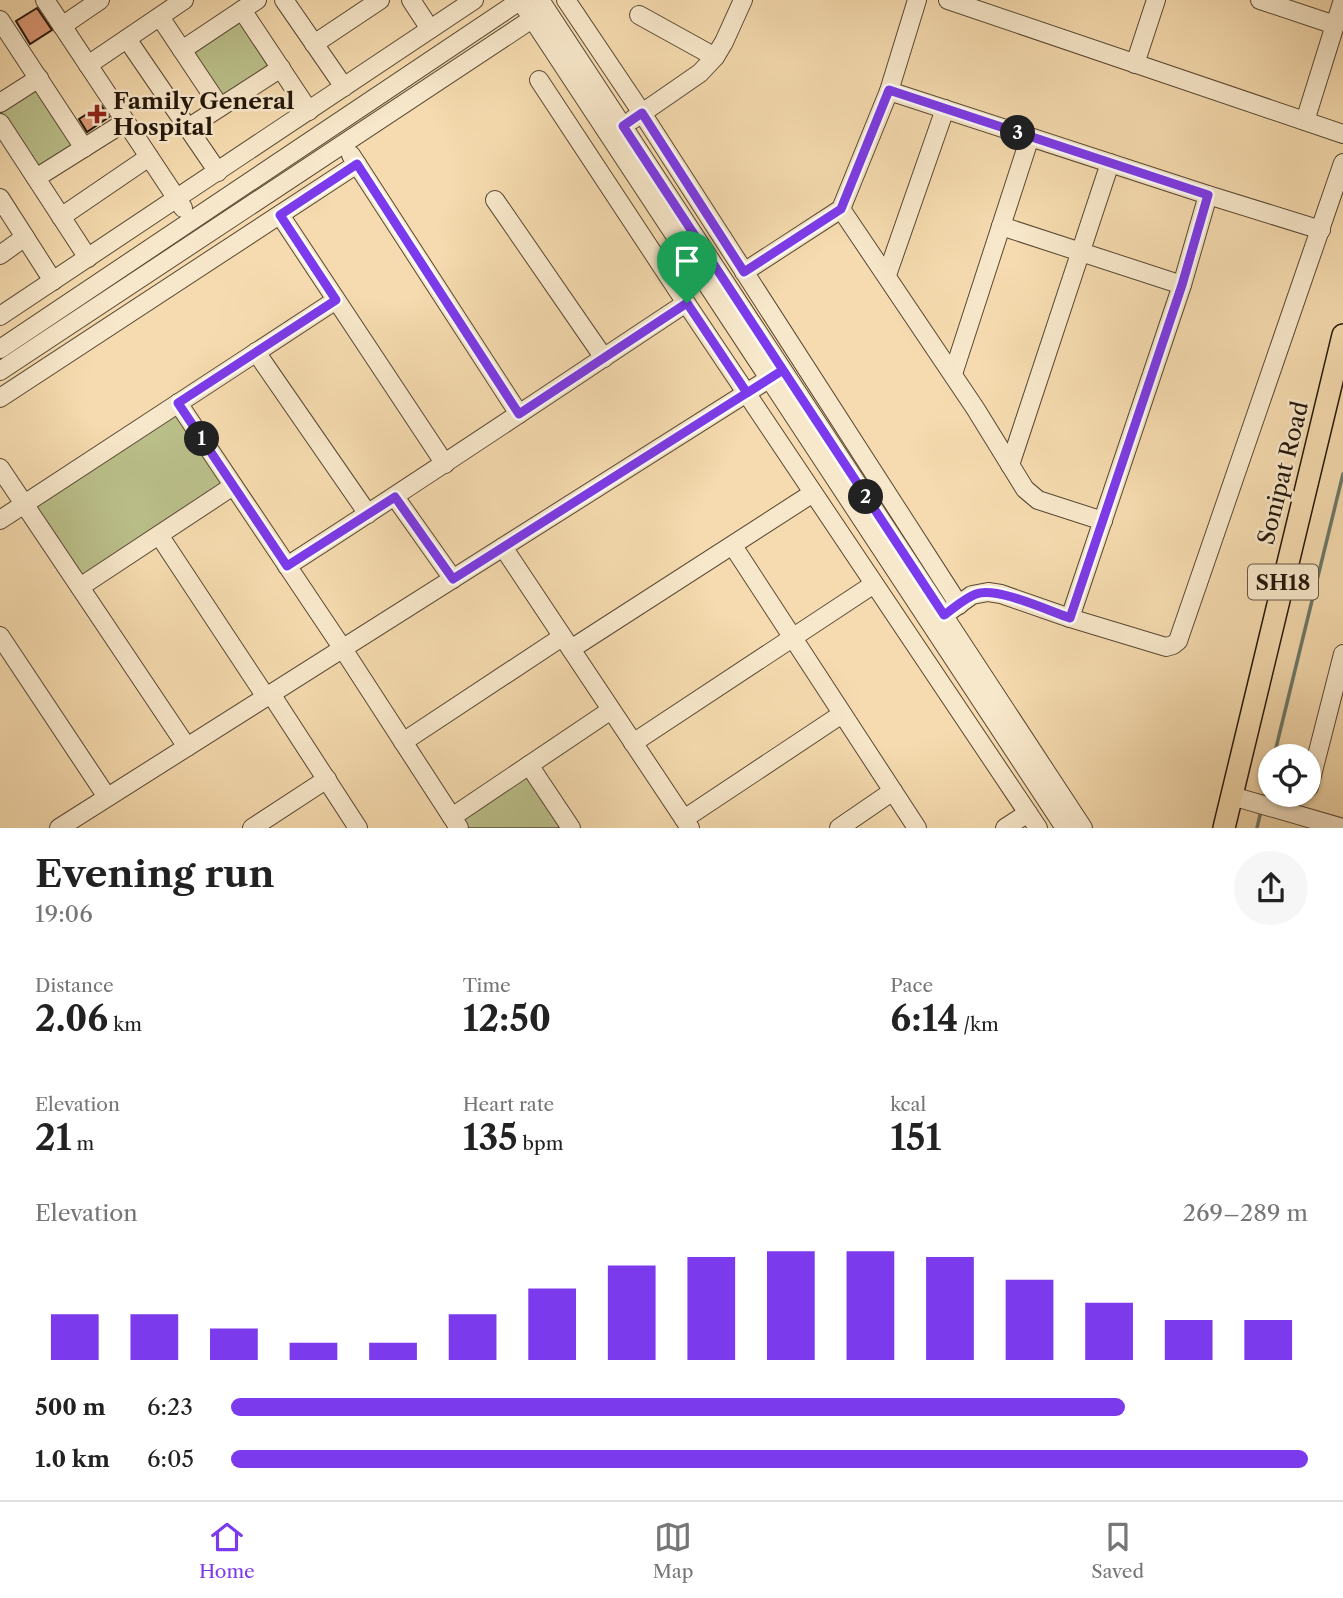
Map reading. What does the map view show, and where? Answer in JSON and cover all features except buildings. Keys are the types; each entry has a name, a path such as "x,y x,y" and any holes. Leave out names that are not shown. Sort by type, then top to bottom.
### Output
{"main road":[{"name":"Sonipat Road","path":"1224,828 1251,801 1343,335"},
{"name":"Sonipat Road","path":"1238,828 1251,801 1343,396"}],"street":[{"path":"45,0 202,237"},
{"path":"62,26 100,0"},
{"path":"88,65 184,0"},
{"path":"314,44 380,0"},
{"path":"411,0 430,29"},
{"path":"0,316 474,0"},
{"path":"0,349 520,0 540,9 623,126 776,374 952,610"},
{"path":"566,0 744,272 1083,828"},
{"path":"623,126 701,72 724,43 743,0"},
{"path":"744,272 841,209 889,90 917,0"},
{"path":"948,0 1343,134"},
{"path":"1135,64 1156,0"},
{"path":"1260,0 1335,25"},
{"path":"1305,121 1343,0"},
{"path":"291,2 314,44 344,88"},
{"path":"182,50 249,5 281,68 309,111"},
{"path":"0,371 344,143 540,9"},
{"path":"540,9 1065,828"},
{"path":"639,16 715,57"},
{"path":"160,17 220,107"},
{"path":"0,20 7,46 39,78 85,148"},
{"path":"127,39 218,172"},
{"path":"188,128 281,68"},
{"path":"0,103 39,78"},
{"path":"539,80 1038,828"},
{"path":"889,90 1321,230"},
{"path":"887,275 945,109"},
{"path":"36,178 125,122"},
{"path":"0,123 7,149 36,178 88,258"},
{"path":"953,374 1030,137"},
{"path":"344,143 519,414"},
{"path":"61,216 149,157"},
{"path":"1010,465 1110,163"},
{"path":"952,610 972,595 988,592 1002,594 1166,647 1178,641 1343,163"},
{"path":"0,398 357,164"},
{"path":"1070,618 1182,285 1208,195"},
{"path":"0,198 54,281"},
{"path":"495,200 604,358"},
{"path":"841,209 953,374 1025,489 1038,500 1103,521"},
{"path":"280,215 445,464"},
{"path":"1001,226 1182,285"},
{"path":"0,255 25,237"},
{"path":"0,520 336,300"},
{"path":"287,566 687,303"},
{"path":"256,352 368,514"},
{"path":"59,828 776,374"},
{"path":"178,403 343,649 455,823 528,765 611,710"},
{"path":"0,468 187,747"},
{"path":"79,587 233,486"},
{"path":"403,741 733,546 813,493"},
{"path":"395,497 453,579"},
{"path":"159,535 358,828"},
{"path":"733,546 917,828"},
{"path":"503,547 687,824 842,714"},
{"path":"633,743 874,584"},
{"path":"0,636 107,797"},
{"path":"1320,744 1343,654"},
{"path":"528,765 571,828"},
{"path":"253,828 327,779"},
{"path":"839,828 892,791"},
{"path":"1251,801 1343,828"},
{"path":"1301,816 1303,807"},
{"path":"1005,828 1028,813"}],"green space":[{"path":"241,21 271,66 224,98 194,53"},
{"path":"37,84 77,145 38,170 0,111"},
{"path":"176,413 223,484 82,577 35,506"},
{"path":"527,775 564,828 467,828 462,820"}],"waterway":[{"path":"1277,744 1343,474"},
{"path":"1257,828 1261,811"}],"place":[{"name":"Family General Hospital","path":"97,114"}],"route":[{"path":"687,303 519,414 357,164 280,215 336,300 178,403 287,566 395,497 453,579 783,370 944,615 972,595 988,592 1002,594 1070,618 1182,285 1208,195 889,90 841,209 744,272 642,113 623,126 783,370 747,393 687,303"}]}
